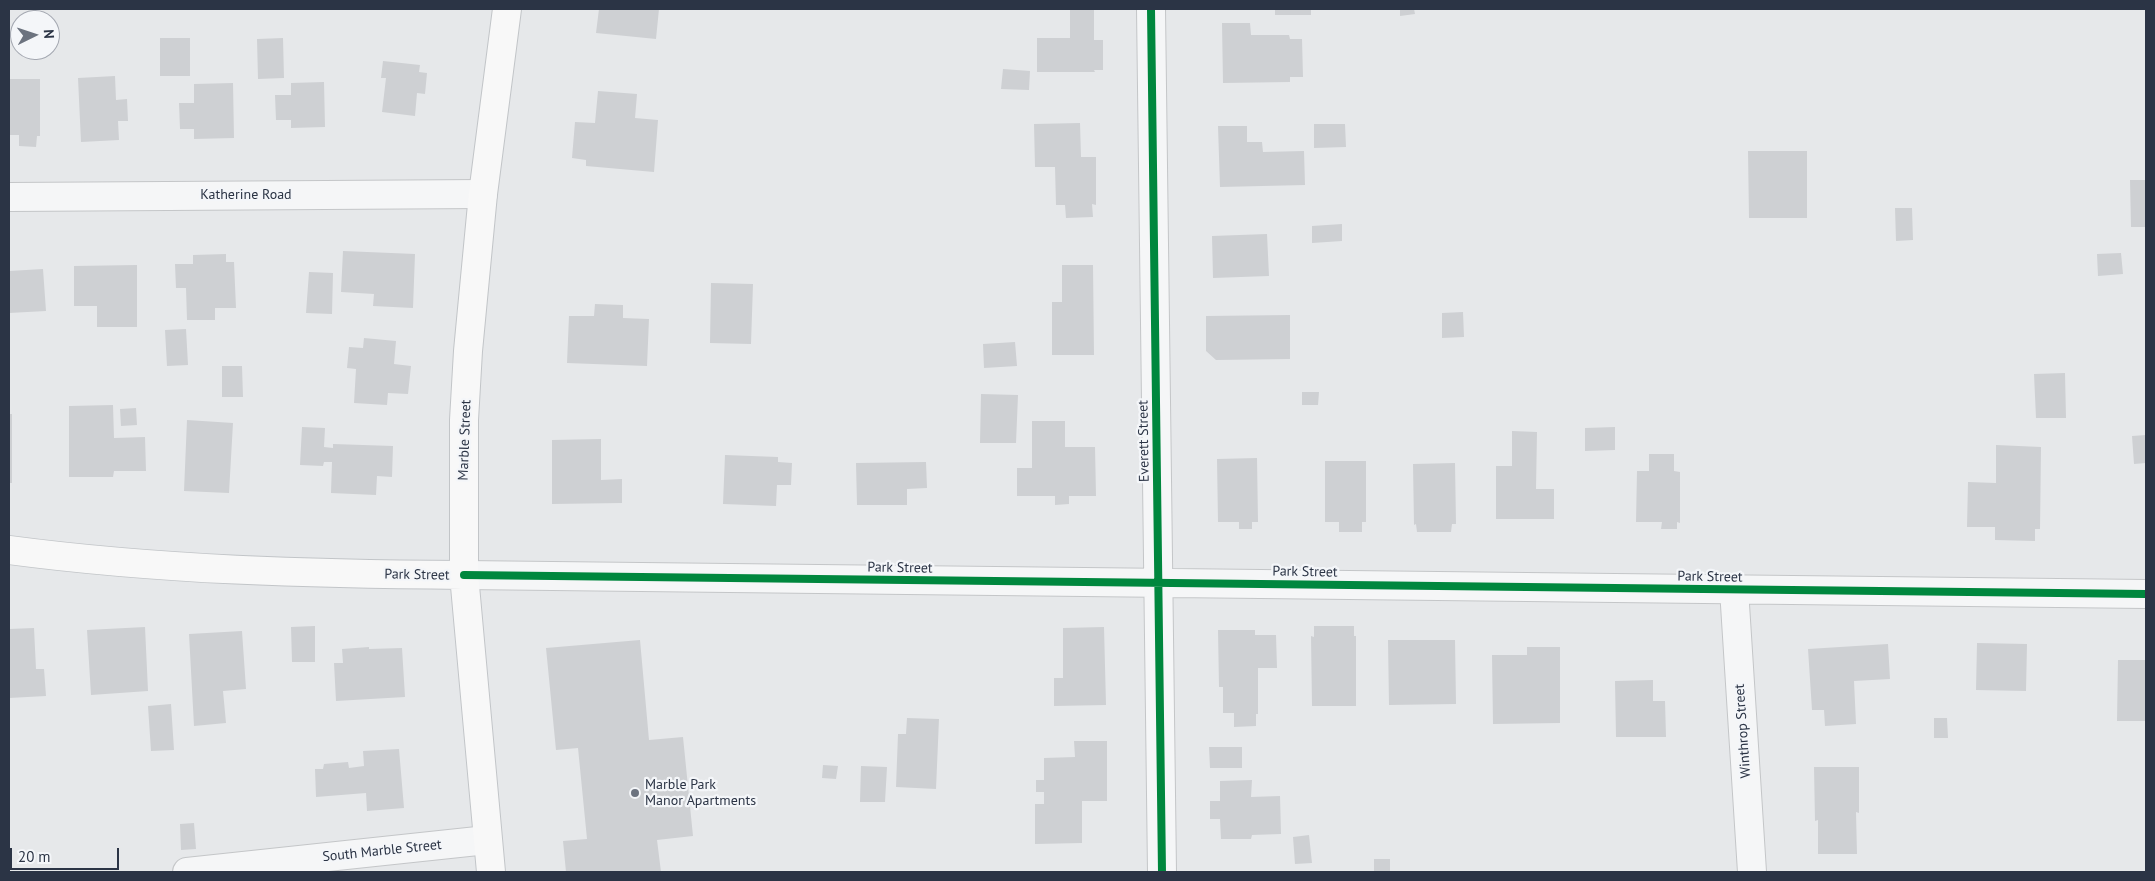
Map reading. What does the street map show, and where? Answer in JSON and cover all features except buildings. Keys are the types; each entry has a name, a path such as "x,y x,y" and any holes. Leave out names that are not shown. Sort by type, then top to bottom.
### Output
{"main road":[{"name":"Marble Street","path":"490,872 464,575 464,420 468,351 483,194 507,9"},
{"name":"Park Street","path":"9,550 127,562 234,570 464,575"}],"street":[{"name":"Everett Street","path":"1151,9 1162,872"},
{"name":"Katherine Road","path":"9,197 483,194"},
{"name":"Park Street","path":"464,575 2146,594"},
{"name":"Winthrop Street","path":"1734,589 1752,872"},
{"name":"South Marble Street","path":"187,872 487,840"}],"cycle path":[{"path":"1151,9 1162,872"},
{"path":"464,575 2146,594"}],"place":[{"name":"Marble Park Manor Apartments","path":"635,793"}]}
